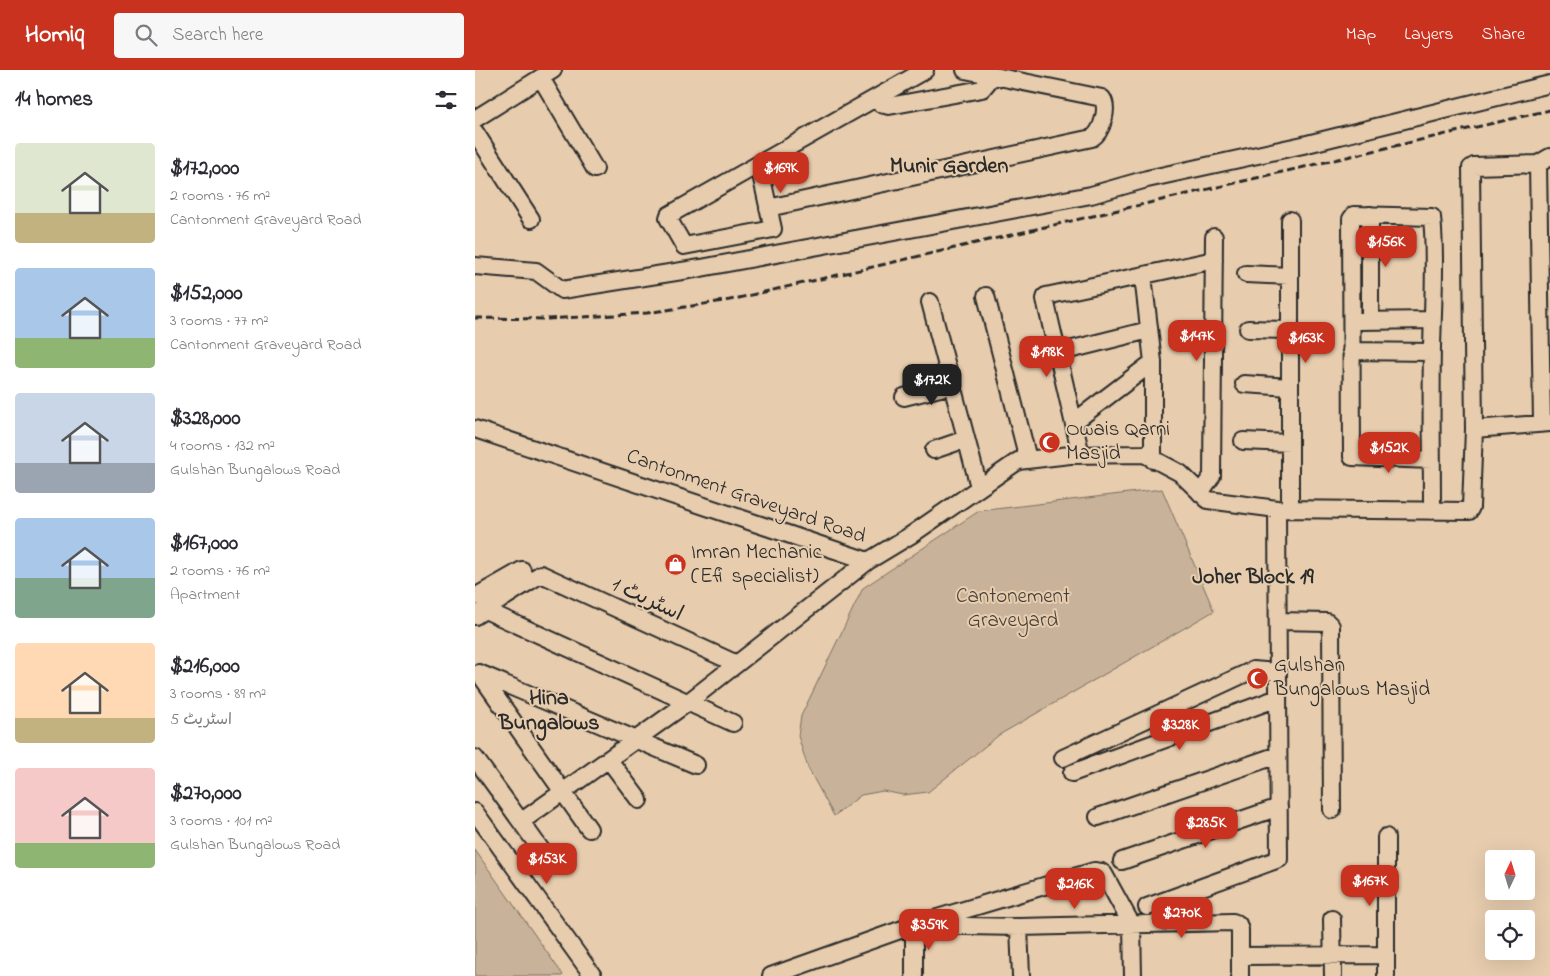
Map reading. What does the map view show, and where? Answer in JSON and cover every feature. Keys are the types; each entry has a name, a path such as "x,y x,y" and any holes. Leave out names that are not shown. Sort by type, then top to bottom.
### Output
{"street":[{"path":"759,164 773,230 686,246 682,244 668,218 669,214 759,164 876,100 925,70"},
{"path":"768,208 1092,138 1100,130 1105,106 1102,98 965,70"},
{"path":"475,119 547,74 595,169"},
{"path":"876,100 881,104 889,106 983,88 992,77"},
{"path":"475,266 536,271 562,290 701,268 1091,195 1550,84"},
{"path":"475,132 531,219"},
{"path":"1544,161 1546,423 1474,429 1471,168 1474,166 1544,161"},
{"path":"1370,215 1370,321"},
{"path":"1432,460 1352,457 1351,217 1370,215 1432,217 1432,320 1432,352 1432,460 1432,511"},
{"path":"1147,907 1279,859 1278,621 1283,509 1290,443 1290,220"},
{"path":"1200,493 1212,476 1214,237"},
{"path":"1081,455 1044,302 1046,296 1214,260"},
{"path":"1246,274 1290,276"},
{"path":"1143,276 1153,362 1153,460"},
{"path":"986,296 1028,459"},
{"path":"930,302 979,487"},
{"path":"1351,321 1432,320"},
{"path":"1248,328 1290,330"},
{"path":"1057,353 1149,330"},
{"path":"1351,351 1432,352"},
{"path":"1073,422 1153,362"},
{"path":"1244,384 1290,387"},
{"path":"904,397 952,385"},
{"name":"Cantonment Graveyard Road","path":"475,429 868,561 911,535 1018,460 1028,459 1081,455 1144,454 1180,474 1208,500 1283,509 1469,511 1471,507 1474,429"},
{"path":"934,450 966,439"},
{"path":"1243,441 1290,443"},
{"path":"522,821 638,740 868,561"},
{"path":"522,570 478,608 733,723"},
{"name":"اسٹریٹ 1","path":"478,608 541,574 737,664"},
{"path":"1278,621 1327,622 1331,626 1332,810"},
{"path":"477,670 696,765"},
{"path":"477,670 589,829"},
{"path":"1063,758 1253,670 1278,672"},
{"path":"1072,774 1278,698"},
{"path":"1098,817 1278,755"},
{"path":"475,758 542,851"},
{"path":"609,760 639,800"},
{"path":"1122,861 1279,807"},
{"path":"475,814 593,976"},
{"path":"1386,837 1386,976"},
{"path":"771,976 913,925 1094,871 1104,874 1132,925 1133,976"},
{"path":"1332,919 1333,976"},
{"path":"913,925 1019,927 1233,922 1238,924 1240,930 1240,976"},
{"path":"913,925 914,976"},
{"path":"1019,927 1021,976"},
{"path":"1240,956 1381,955 1385,958"}],"green space":[{"name":"Cantonement Graveyard","path":"1162,489 1214,611 999,735 928,792 903,795 883,791 861,795 834,816 808,768 798,736 801,716 863,588 979,511"},
{"path":"475,850 563,975 562,976 475,976"}],"railway":[{"path":"475,318 548,319 647,313 730,300 1550,110"}],"place":[{"name":"Owais Qarni Masjid","path":"1050,442"},
{"name":"Imran Mechanic (Efi specialist)","path":"675,565"},
{"name":"Gulshan Bungalows Masjid","path":"1258,678"}],"district":[{"name":"Munir Garden","path":"949,167"},
{"name":"Joher Block 19","path":"1253,578"},
{"name":"Hina Bungalows","path":"549,712"}]}
